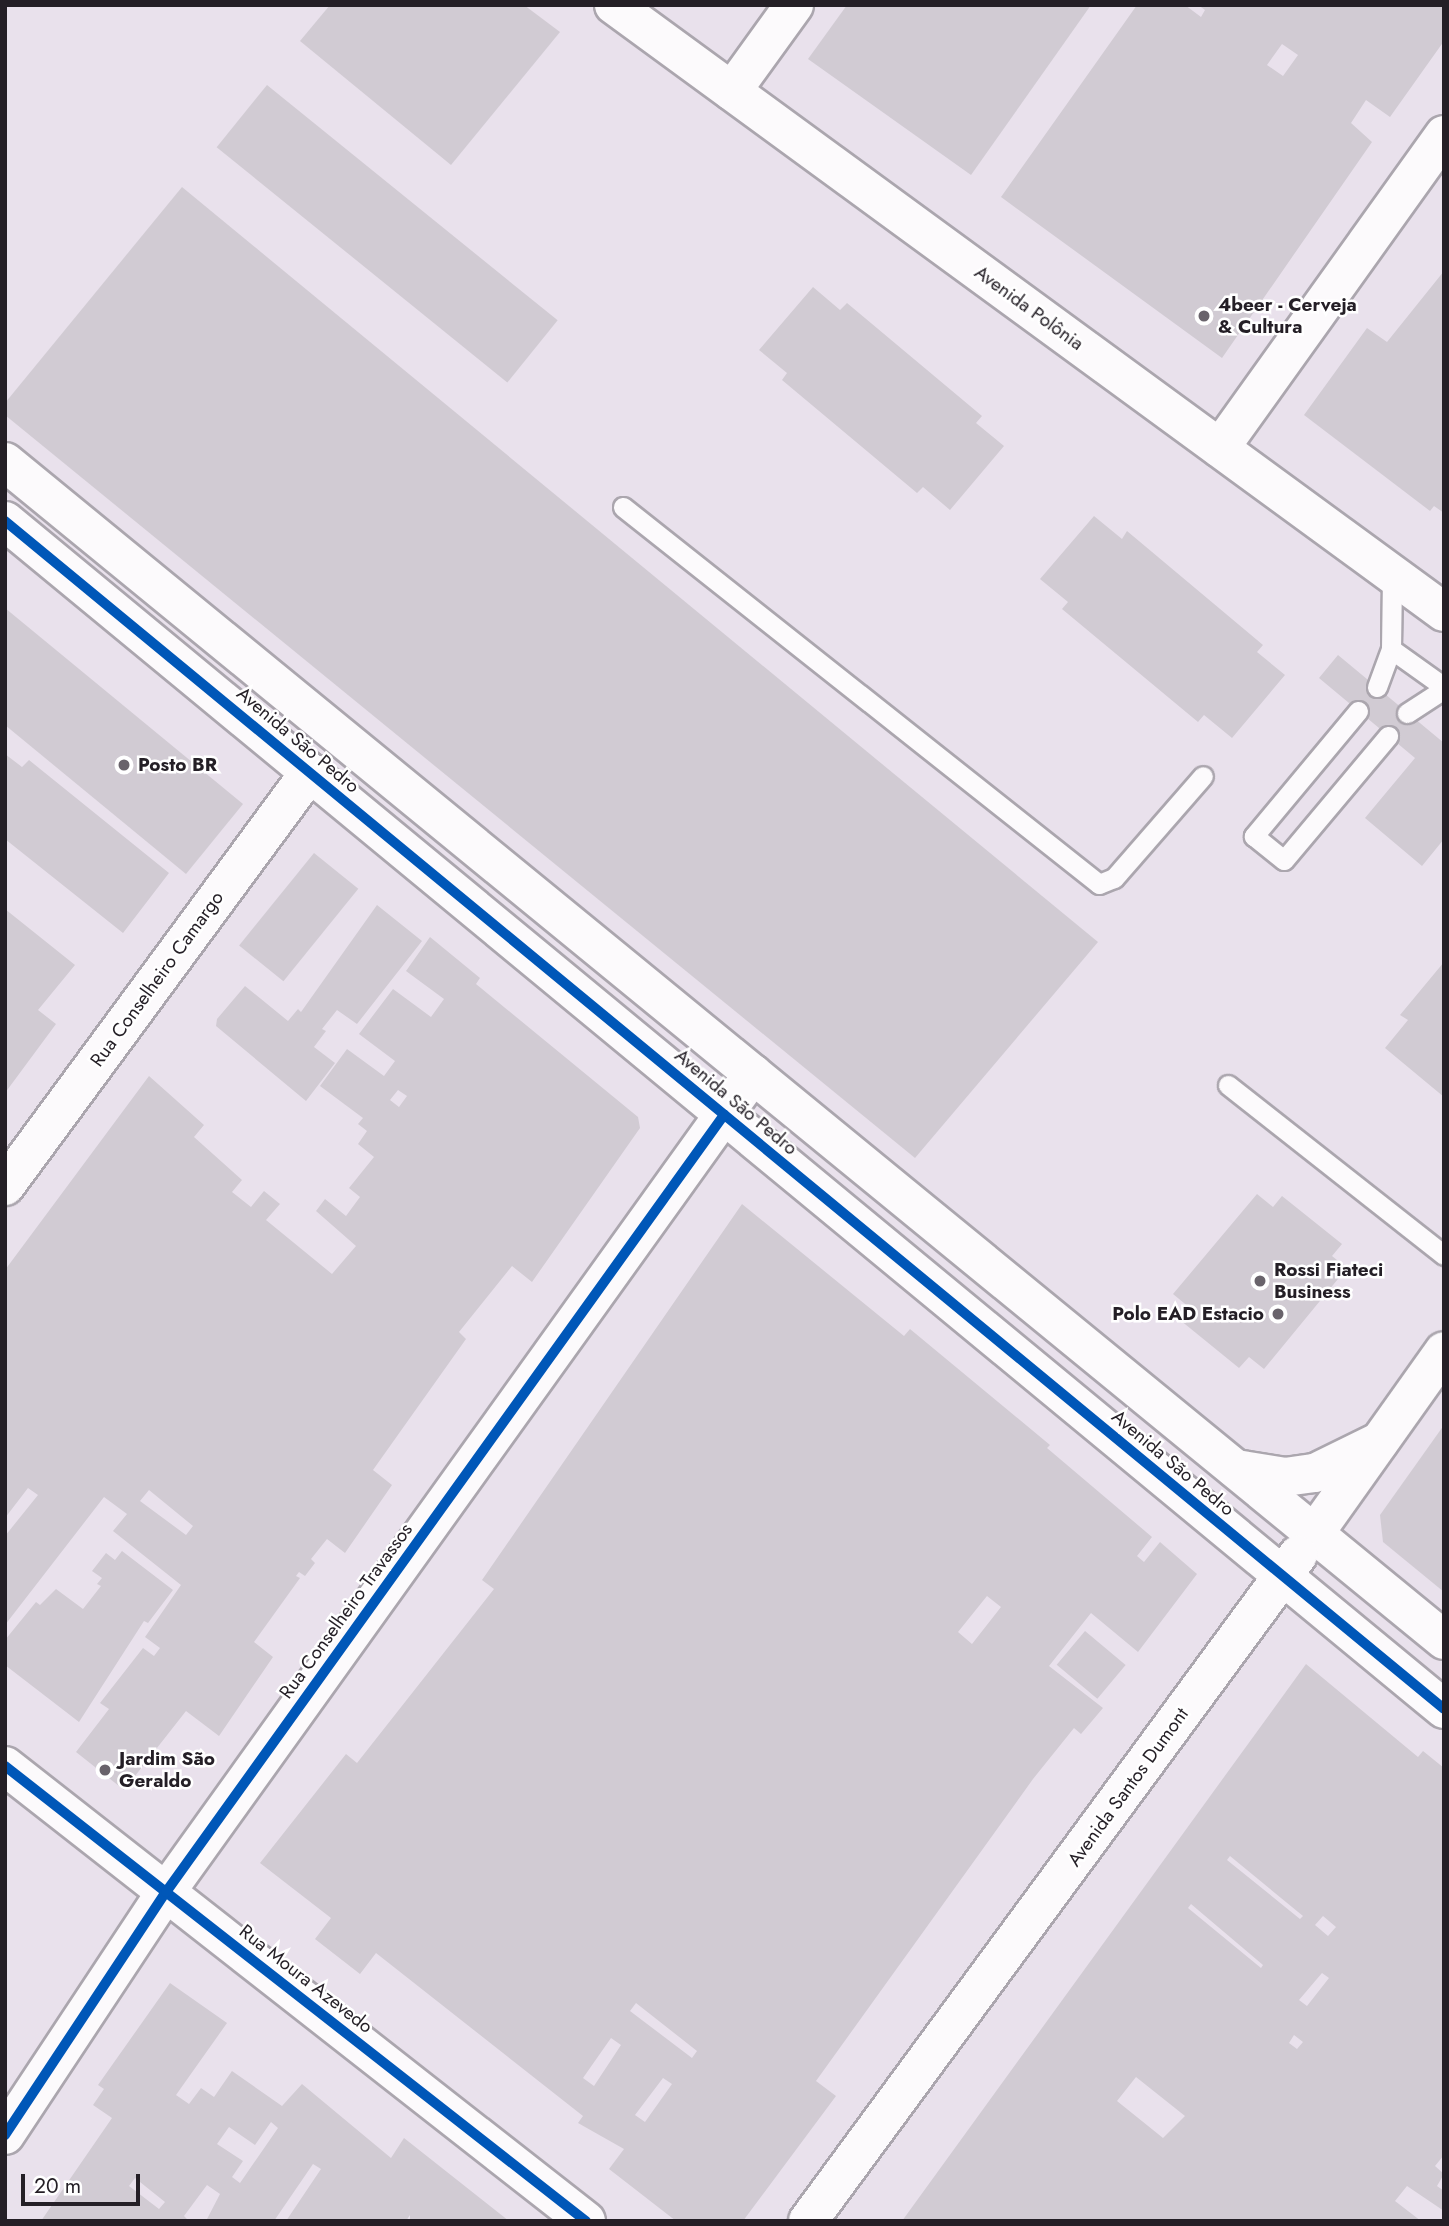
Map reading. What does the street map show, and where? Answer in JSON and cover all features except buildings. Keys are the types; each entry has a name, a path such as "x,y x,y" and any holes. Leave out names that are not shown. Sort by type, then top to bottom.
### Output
{"street":[{"name":"Avenida Polônia","path":"614,5 1444,612"},
{"path":"732,91 794,5"},
{"path":"1220,448 1444,135"},
{"name":"Avenida São Pedro","path":"5,462 1444,1640"},
{"name":"Avenida São Pedro","path":"5,521 1444,1709"},
{"name":"Rua Conselheiro Camargo","path":"5,1186 310,772"},
{"name":"Rua Conselheiro Travassos","path":"5,2135 166,1892 753,1074"},
{"name":"Avenida Santos Dumont","path":"808,2221 1314,1534 1444,1351"},
{"path":"1234,1469 1285,1477 1315,1473 1342,1464 1380,1441"},
{"name":"Rua Moura Azevedo","path":"5,1766 586,2221"}],"lane":[{"path":"623,507 1099,884 1114,878 1203,776"},
{"path":"1377,687 1391,649 1392,573"},
{"path":"1391,649 1444,688 1407,713"},
{"path":"1358,711 1254,836 1284,860 1388,736"},
{"path":"1228,1085 1444,1255"}],"cycle path":[{"path":"5,521 1444,1709"},
{"path":"5,2135 166,1892 724,1115"},
{"path":"5,1766 586,2221"}],"place":[{"name":"4beer - Cerveja & Cultura","path":"1204,316"},
{"name":"Posto BR","path":"124,765"},
{"name":"Rossi Fiateci Business","path":"1260,1281"},
{"name":"Polo EAD Estacio","path":"1278,1314"},
{"name":"Jardim São Geraldo","path":"105,1770"}]}
